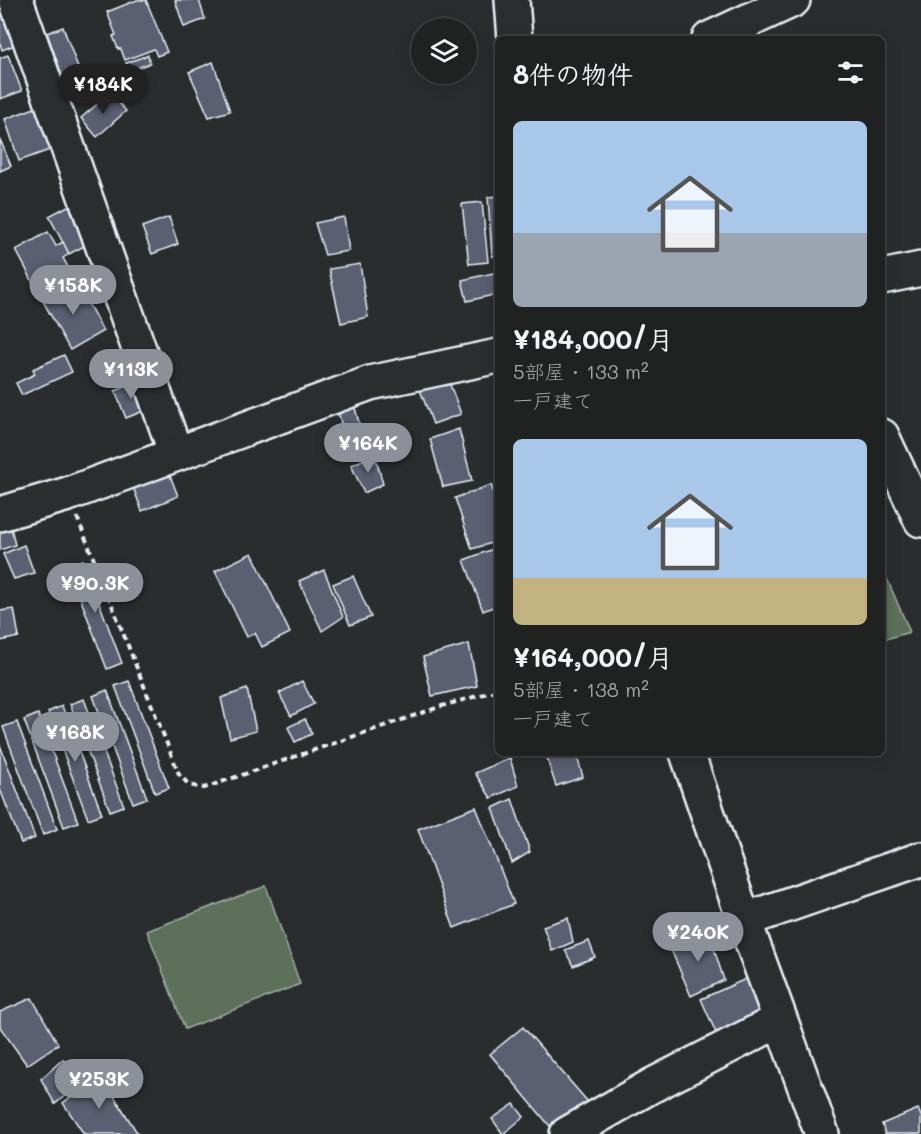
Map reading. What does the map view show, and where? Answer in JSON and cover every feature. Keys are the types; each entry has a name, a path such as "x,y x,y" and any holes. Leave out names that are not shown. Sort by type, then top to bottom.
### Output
{"street":[{"path":"16,0 176,454"},
{"path":"512,0 514,36"},
{"path":"715,36 793,0"},
{"path":"885,276 921,269"},
{"path":"0,514 68,494 370,383 495,357"},
{"path":"885,442 921,520"},
{"path":"688,756 744,920 822,1134"},
{"path":"744,920 921,859"},
{"path":"567,1134 651,1086 780,1020"}],"path":[{"path":"68,494 179,774 189,785 204,788 442,706 495,691"}],"green space":[{"path":"885,574 910,632 885,639"},
{"path":"266,886 300,984 185,1029 147,931"}],"building":[{"path":"137,0 146,0 167,52 157,56 154,49 125,60 113,36 116,35 107,12"},
{"path":"175,0 199,0 205,19 184,27"},
{"path":"8,4 22,42 2,50 0,7"},
{"path":"63,27 84,84 67,90 47,33"},
{"path":"8,55 22,91 0,99 0,58"},
{"path":"148,55 150,63 129,71 126,63"},
{"path":"213,62 230,111 209,117 189,72"},
{"path":"110,93 126,111 97,137 81,118"},
{"path":"40,106 55,148 19,161 5,119"},
{"path":"0,139 11,166 0,171"},
{"path":"495,196 495,256 492,256 488,197"},
{"path":"482,202 488,262 469,264 462,204"},
{"path":"70,205 90,243 69,254 49,216"},
{"path":"169,217 178,244 152,254 142,227"},
{"path":"344,217 349,251 325,255 315,223"},
{"path":"48,232 56,246 63,242 69,254 63,258 77,283 43,301 16,250"},
{"path":"360,264 368,317 341,323 329,269"},
{"path":"495,273 495,295 467,301 462,280"},
{"path":"77,283 103,331 70,350 43,301"},
{"path":"64,355 72,372 22,395 16,383 35,374 33,369"},
{"path":"445,371 461,414 433,424 417,382"},
{"path":"136,383 146,410 126,418 115,391"},
{"path":"354,404 363,438 347,447 338,411"},
{"path":"459,429 472,481 443,487 430,439"},
{"path":"375,455 383,484 364,493 351,465"},
{"path":"166,465 178,496 142,511 130,479"},
{"path":"491,485 495,496 495,542 472,549 455,498"},
{"path":"10,523 15,545 0,550 0,526"},
{"path":"24,545 34,573 14,579 3,554"},
{"path":"495,548 495,606 483,611 464,560"},
{"path":"252,553 290,633 262,647 255,633 247,637 215,571"},
{"path":"83,560 122,663 107,669 68,566"},
{"path":"324,570 343,617 322,631 299,581"},
{"path":"353,576 371,617 350,625 333,584"},
{"path":"14,609 19,637 0,641 0,611"},
{"path":"469,644 477,686 432,696 423,657"},
{"path":"129,681 169,788 155,793 115,686"},
{"path":"302,681 314,704 291,716 279,693"},
{"path":"247,689 256,731 230,738 221,698"},
{"path":"107,690 147,798 133,803 93,696"},
{"path":"84,699 124,806 110,811 70,704"},
{"path":"62,706 102,814 88,819 48,712"},
{"path":"38,714 78,822 64,827 24,720"},
{"path":"305,719 312,734 295,742 288,727"},
{"path":"17,722 57,829 43,835 3,727"},
{"path":"0,745 35,838 21,843 0,789"},
{"path":"546,756 577,756 583,777 556,786"},
{"path":"510,758 518,786 491,798 475,773"},
{"path":"512,799 530,852 512,863 493,808"},
{"path":"476,807 514,904 454,928 418,829"},
{"path":"568,918 573,942 552,951 543,926"},
{"path":"709,933 724,980 691,996 669,945"},
{"path":"589,941 595,957 573,966 565,950"},
{"path":"748,978 759,1013 717,1035 701,999"},
{"path":"32,998 58,1044 27,1065 0,1027 0,1012"},
{"path":"523,1027 588,1102 554,1131 490,1054"},
{"path":"63,1059 81,1082 55,1104 41,1079"},
{"path":"100,1074 138,1134 84,1134 63,1103"},
{"path":"514,1104 524,1117 503,1134 492,1119"},
{"path":"918,1109 921,1116 921,1134 885,1134 882,1124"}]}
